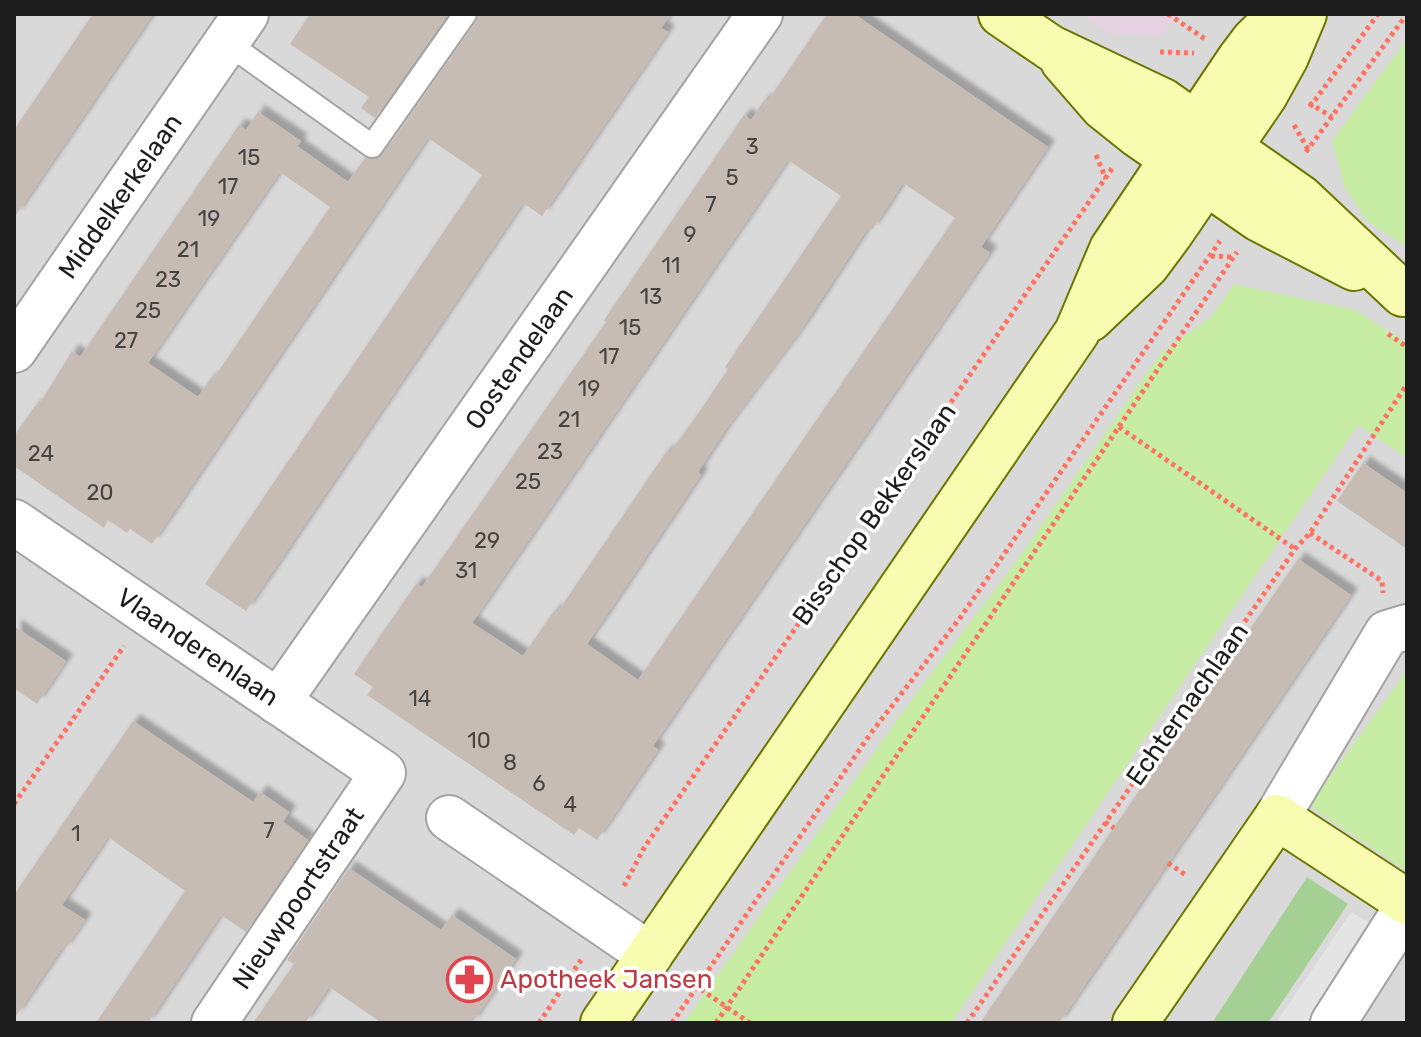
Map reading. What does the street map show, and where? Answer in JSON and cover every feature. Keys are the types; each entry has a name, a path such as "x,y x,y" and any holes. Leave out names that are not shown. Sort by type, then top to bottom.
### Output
{"main road":[{"path":"1001,14 1051,48 1103,107 1282,185 1301,198 1406,293"},
{"path":"603,1023 1077,332 1147,265 1184,141 1254,40 1281,14"},
{"path":"1184,141 1273,81 1304,14"},
{"path":"1184,141 1259,219 1406,293"},
{"path":"1135,1023 1277,817 1407,904"}],"street":[{"name":"Oostendelaan","path":"278,702 760,14"},
{"name":"Middelkerkelaan","path":"14,350 236,28"},
{"name":"Vlaanderenlaan","path":"14,522 383,773"},
{"path":"1277,817 1397,630"},
{"name":"Nieuwpoortstraat","path":"214,1023 383,773"},
{"path":"449,818 650,955"},
{"path":"1333,1023 1407,904"}],"lane":[{"name":"Middelkerkelaan","path":"236,28 372,146 465,14"}],"path":[{"path":"1282,185 1407,14"},
{"name":"Bisschop Bekkerslaan","path":"539,1023 605,924 644,848 1096,191 1184,141 1215,27"},
{"path":"672,1023 871,733 960,618 1210,256"},
{"path":"716,1023 1233,257"},
{"name":"Echternachlaan","path":"967,1023 1295,549 1310,533 1407,384"},
{"path":"1119,427 1295,549"},
{"path":"1310,533 1382,581 1397,630"},
{"path":"14,804 148,613"},
{"path":"1105,822 1114,828"},
{"path":"697,987 750,1023"}],"shaded area":[{"path":"14,14 1407,14 1407,1023 14,1023"},
{"path":"1081,14 1176,14 1161,36 1110,33"},
{"path":"1351,912 1379,928 1315,1023 1276,1023"}],"green space":[{"path":"1407,39 1407,247 1367,221 1344,186 1332,141"},
{"path":"1234,284 1355,310 1407,343 1407,458 1358,425 951,1023 684,1023 904,710 1023,552 1160,354 1211,317"},
{"path":"1407,670 1407,871 1309,806"},
{"path":"1307,877 1348,904 1268,1023 1212,1023"}],"building":[{"path":"93,14 153,14 14,218 14,130"},
{"path":"310,14 448,14 375,118 361,108 369,97 290,44"},
{"path":"479,14 671,14 661,28 668,32 542,216 523,203 246,611 205,584 482,175 428,138 152,544 130,529 127,533 108,520 104,528 14,466 14,436 35,406 37,408 72,351 80,357 239,125 246,130 258,112 301,141 297,146 348,182 365,158 377,159 383,154","holes":["280,172 330,207 198,397 148,363"]},
{"path":"827,14 854,14 1048,147 981,247 990,253 653,746 658,750 597,840 579,828 574,835 367,695 373,687 354,674 416,584 422,587 606,322 604,320 744,115 751,120 764,100 767,102","holes":["788,160 841,196 725,367 728,369 700,411 669,454 666,452 557,613 554,611 523,656 472,623","903,183 955,218 638,680 587,644 701,475 698,472 726,429 801,330 868,228 872,230"]},
{"path":"1363,463 1407,493 1407,549 1337,501"},
{"path":"1298,559 1351,595 1059,1023 980,1023"},
{"path":"14,626 66,661 37,704 14,688"},
{"path":"133,721 253,802 260,792 289,812 283,822 308,840 246,932 221,915 148,1023 96,1023 185,891 108,837 62,905 85,920 14,1019 14,895"},
{"path":"349,868 441,930 452,915 516,959 472,1023 382,1023 329,987 305,1023 253,1023 294,964 287,960"}],"place":[{"name":"Apotheek Jansen","path":"469,979"}]}
